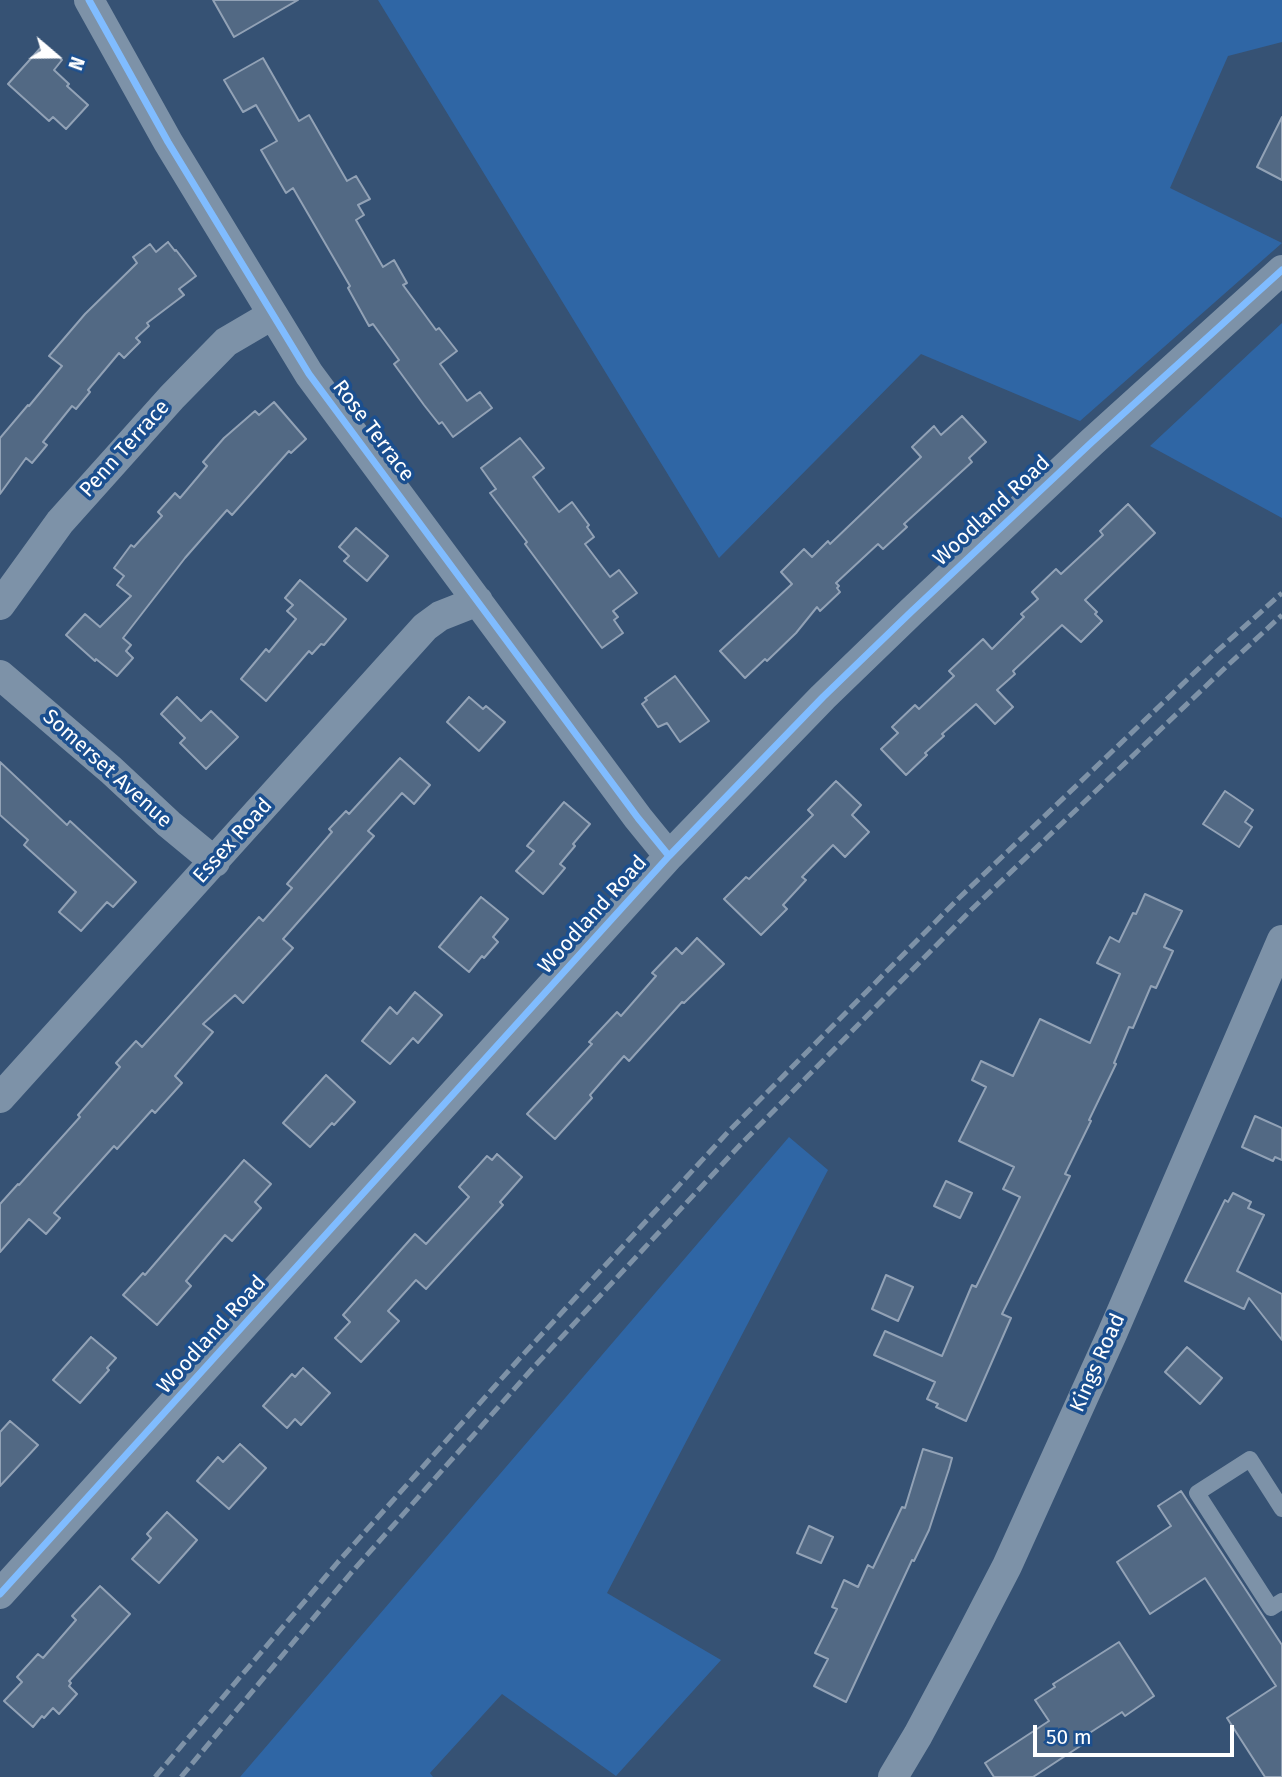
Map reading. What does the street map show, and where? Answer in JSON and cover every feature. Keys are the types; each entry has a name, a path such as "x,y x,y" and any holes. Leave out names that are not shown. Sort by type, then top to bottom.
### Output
{"street":[{"name":"Rose Terrace","path":"89,0 168,142 309,374 669,856"},
{"name":"Woodland Road","path":"0,1594 669,856 823,697 911,612 1092,442 1282,270"},
{"name":"Penn Terrace","path":"0,605 60,522 172,397 226,342 272,315"},
{"name":"Essex Road","path":"0,1098 425,627 440,616 478,601"},
{"name":"Somerset Avenue","path":"0,675 215,862"},
{"name":"Kings Road","path":"893,1777 930,1713 1007,1566 1117,1321 1282,940"}],"lane":[{"path":"1277,1605 1197,1493 1250,1459 1282,1508"}],"shaded area":[{"path":"378,0 1282,0 1282,42 1228,56 1170,188 1282,243 1080,421 921,354 719,558"},
{"path":"1282,323 1282,518 1150,446"},
{"path":"789,1137 828,1170 607,1593 721,1660 616,1776 502,1694 430,1773 433,1777 240,1777"}],"building":[{"path":"213,0 298,0 234,37"},
{"path":"44,44 62,60 54,70 88,105 66,129 53,117 49,121 8,84"},
{"path":"263,58 299,121 309,115 347,181 356,176 370,199 358,205 364,215 356,220 383,267 394,260 407,283 403,285 436,330 439,328 457,351 440,364 467,401 480,392 492,408 453,437 442,422 439,424 394,364 399,360 373,324 369,326 348,288 350,286 293,188 286,193 261,150 277,141 256,105 243,112 224,80"},
{"path":"1282,117 1282,180 1257,167"},
{"path":"168,242 196,276 179,289 184,295 147,323 149,326 136,338 140,342 124,358 119,353 76,409 72,406 43,442 47,445 32,463 26,458 0,494 0,438 62,366 49,356 85,314 137,263 133,257 150,244 156,252"},
{"path":"274,402 306,439 291,453 289,451 232,515 227,510 185,558 123,638 131,645 126,651 133,658 117,676 66,635 85,614 100,627 131,596 117,585 124,576 114,568 131,545 134,547 162,516 158,512 175,493 180,498 207,466 203,462 224,438 255,411 259,415"},
{"path":"962,416 986,442 969,458 972,462 904,524 907,527 883,549 878,544 836,583 840,592 820,611 817,607 796,633 745,678 720,651 792,584 781,572 804,549 812,557 828,541 830,544 921,457 912,447 934,426 941,435"},
{"path":"520,438 544,468 533,477 559,512 572,502 589,525 587,527 594,537 585,544 610,577 619,570 637,593 613,611 618,617 614,620 623,633 602,648 490,493 496,489 481,468"},
{"path":"1128,504 1155,533 1085,600 1102,621 1081,642 1062,625 1013,671 1015,674 997,690 1013,707 995,724 976,704 942,734 944,736 906,775 881,749 898,733 892,727 915,705 919,709 954,676 949,671 983,639 992,649 1024,617 1021,614 1038,599 1032,592 1056,569 1061,574 1103,535 1100,531"},
{"path":"356,528 388,556 367,581 344,561 349,556 339,547"},
{"path":"300,580 346,619 324,645 321,644 312,654 309,651 266,701 241,679 266,649 269,652 296,619 287,611 293,605 285,598"},
{"path":"675,676 709,721 680,742 667,723 658,727 642,704 647,700 645,698"},
{"path":"177,697 201,721 211,711 238,737 206,769 180,743 185,738 161,714"},
{"path":"469,697 483,709 486,706 505,722 479,751 447,722"},
{"path":"400,758 430,785 414,804 402,793 368,831 374,836 283,939 293,948 243,1003 235,995 203,1024 213,1032 175,1076 182,1083 155,1113 152,1110 117,1149 114,1146 54,1213 60,1218 46,1234 29,1219 0,1252 0,1204 80,1117 78,1115 120,1067 116,1063 136,1041 142,1047 259,917 263,921 292,888 287,884 332,832 329,829 346,811 349,814"},
{"path":"0,762 67,825 70,821 136,882 113,907 107,902 81,931 59,912 76,892 24,845 28,840 0,815"},
{"path":"836,781 861,805 852,815 869,832 845,857 833,845 802,877 806,880 783,905 787,909 761,935 724,899 746,877 749,879 813,815 808,810"},
{"path":"1225,791 1253,810 1245,822 1252,827 1239,847 1203,824"},
{"path":"564,802 590,824 560,864 565,868 543,894 516,871 534,851 527,846"},
{"path":"1145,894 1182,911 1164,947 1173,951 1156,988 1151,986 1133,1028 1129,1027 1114,1063 1116,1064 1065,1174 1070,1176 1002,1314 1011,1318 966,1421 936,1407 938,1404 927,1399 935,1382 874,1355 885,1331 942,1356 972,1285 976,1287 1020,1197 1003,1189 1014,1167 959,1141 986,1087 972,1080 981,1061 1013,1076 1040,1019 1090,1043 1120,974 1097,963 1110,937 1119,942"},
{"path":"481,897 508,919 493,937 498,942 469,972 439,947"},
{"path":"697,938 724,964 682,1002 629,1061 624,1056 590,1095 592,1098 555,1139 527,1114 592,1044 589,1042 617,1012 621,1016 656,976 652,973 676,948 682,954"},
{"path":"415,992 442,1015 418,1043 413,1038 390,1064 362,1041 390,1007 397,1014"},
{"path":"326,1075 355,1102 310,1147 283,1123"},
{"path":"1255,1116 1282,1128 1282,1160 1275,1157 1273,1161 1242,1147"},
{"path":"497,1154 522,1177 500,1202 503,1205 426,1289 416,1280 388,1311 399,1321 361,1362 335,1338 350,1322 343,1315 415,1234 426,1244 469,1197 459,1187 487,1156 492,1160"},
{"path":"244,1160 271,1184 255,1202 261,1208 232,1241 225,1235 186,1281 191,1286 157,1325 123,1295 143,1273 145,1275"},
{"path":"946,1181 972,1193 960,1218 934,1206"},
{"path":"1233,1193 1251,1202 1248,1208 1264,1215 1237,1271 1282,1294 1282,1340 1249,1298 1244,1309 1185,1281 1225,1200 1228,1202"},
{"path":"886,1275 913,1287 898,1321 872,1309"},
{"path":"91,1337 116,1358 80,1403 53,1380"},
{"path":"1187,1347 1222,1378 1200,1404 1165,1372"},
{"path":"303,1368 330,1393 301,1425 295,1419 287,1428 263,1406 292,1374 295,1377"},
{"path":"10,1421 38,1445 0,1486 0,1432"},
{"path":"240,1444 266,1468 229,1509 197,1481 218,1457 223,1462"},
{"path":"923,1449 952,1458 949,1469 929,1530 914,1561 912,1560 846,1702 814,1686 828,1659 815,1653 837,1609 832,1607 844,1580 858,1587 868,1565 873,1568 902,1507 905,1508"},
{"path":"1181,1491 1282,1645 1282,1777 1265,1777 1227,1718 1276,1686 1205,1578 1150,1614 1117,1562 1171,1526 1158,1506"},
{"path":"167,1512 197,1540 159,1583 132,1559 151,1538 147,1534"},
{"path":"809,1526 833,1537 821,1563 797,1553"},
{"path":"100,1586 130,1614 69,1681 69,1686 77,1694 59,1714 53,1708 33,1727 4,1701 22,1682 17,1677 38,1654 43,1658 76,1620 72,1616"},
{"path":"1119,1642 1154,1696 1125,1716 1122,1712 1088,1734 1091,1739 1033,1777 994,1777 985,1763 1049,1721 1035,1700 1055,1687 1053,1684"}],"railway":[{"path":"155,1777 338,1562 520,1358 728,1132 959,898 1216,652 1282,593"},
{"path":"181,1777 351,1573 532,1369 741,1144 971,910 1282,615"}],"cycle path":[{"path":"89,0 168,142 309,374 669,856"},
{"path":"0,1594 669,856 823,697 911,612 1092,442 1282,270"}]}
